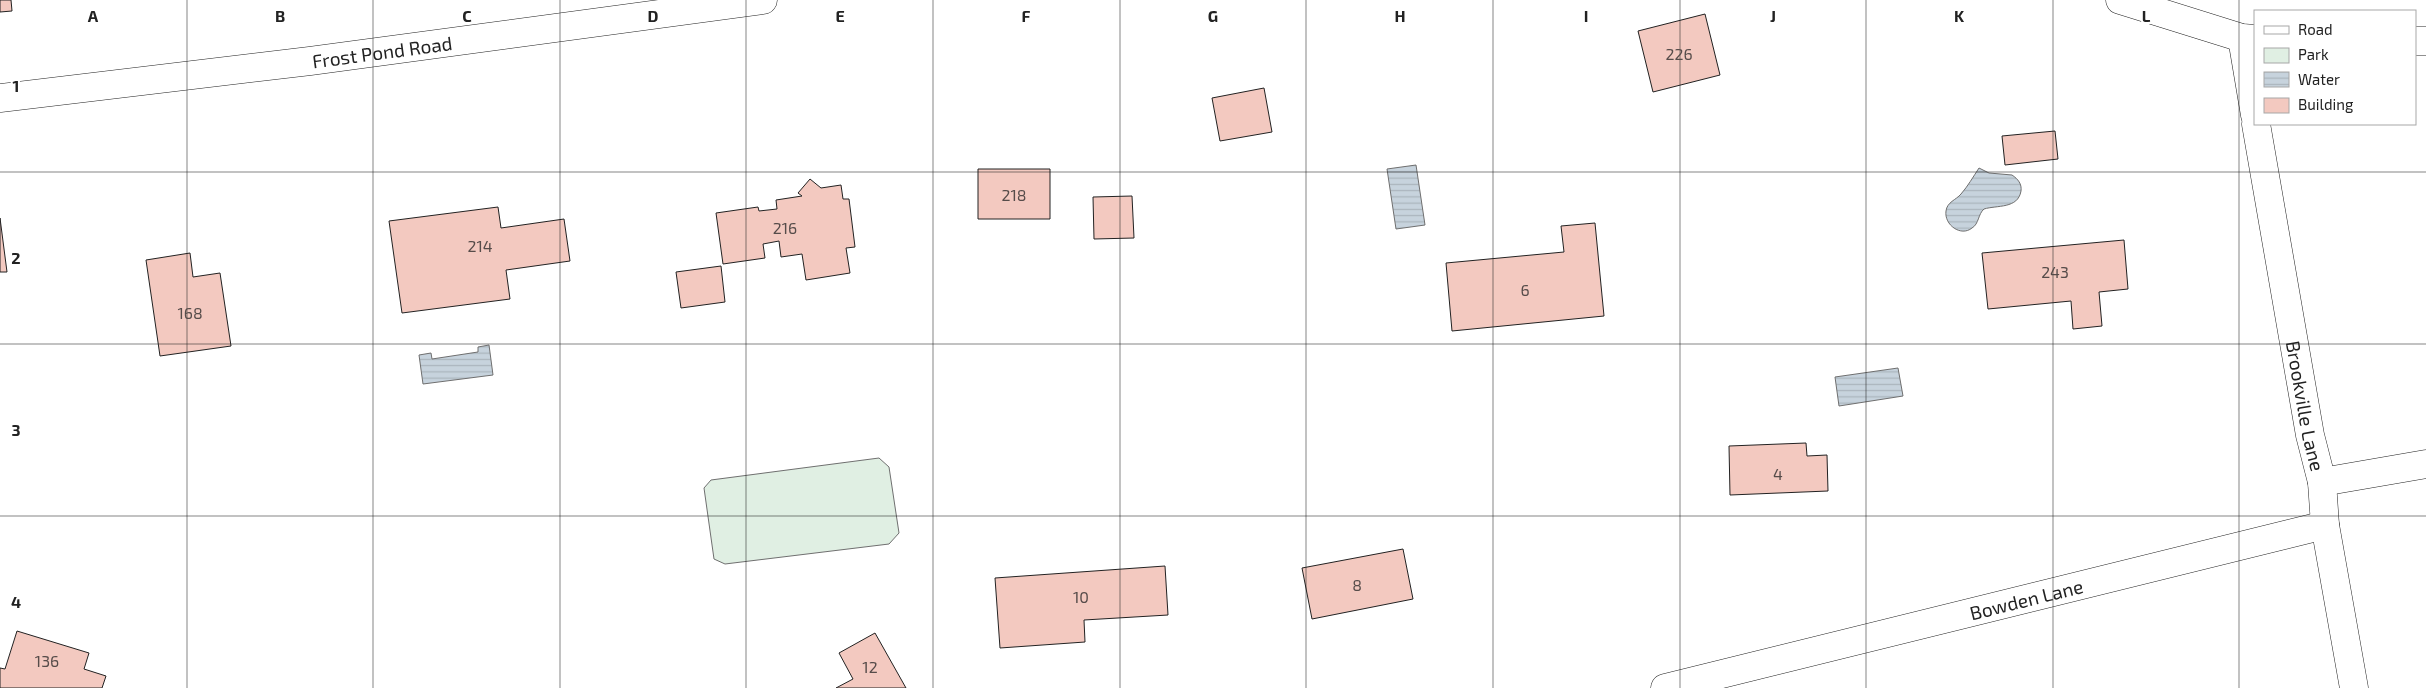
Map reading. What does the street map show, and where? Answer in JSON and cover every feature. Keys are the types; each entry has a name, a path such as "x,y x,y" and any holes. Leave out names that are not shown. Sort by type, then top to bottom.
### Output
{"street":[{"name":"Frost Pond Road","path":"0,98 300,62 630,8 764,0"},
{"path":"2120,0 2248,38 2254,104"},
{"name":"Brookville Lane","path":"2256,125 2310,435 2322,482 2325,525 2354,688"},
{"path":"2322,482 2426,464"},
{"name":"Bowden Lane","path":"1665,688 1729,680 2325,525"}],"green space":[{"path":"879,458 889,467 899,533 889,544 725,564 714,559 704,488 711,480"}],"water":[{"path":"1416,165 1425,225 1396,229 1387,169"},
{"path":"1979,168 1989,173 2012,175 2021,186 2019,197 2011,204 1984,209 1974,226 1968,230 1958,230 1950,225 1948,221 1946,216 1947,208 1964,191"},
{"path":"489,345 493,375 423,384 419,355 431,353 432,359 478,352 478,347"},
{"path":"1898,368 1903,396 1839,406 1835,377"}],"building":[{"path":"0,0 11,0 12,11 0,12"},
{"path":"1705,14 1720,75 1653,92 1638,31"},
{"path":"1264,88 1272,132 1220,141 1212,98"},
{"path":"2055,131 2058,159 2005,165 2002,136"},
{"path":"978,169 1050,169 1050,219 978,219"},
{"path":"810,179 821,188 841,185 843,199 849,199 855,247 846,248 850,273 806,280 802,254 781,257 779,241 763,244 765,258 723,264 716,213 758,207 759,211 777,209 776,200 802,196 798,193"},
{"path":"1132,196 1134,238 1094,239 1093,197"},
{"path":"498,207 501,228 564,219 570,261 506,270 510,299 402,313 389,221"},
{"path":"0,218 7,272 0,272"},
{"path":"1595,223 1604,316 1452,331 1446,263 1564,252 1561,226"},
{"path":"2124,240 2128,289 2099,292 2102,326 2073,329 2071,301 1988,309 1982,253"},
{"path":"190,253 193,277 220,273 231,346 160,356 146,260"},
{"path":"721,266 725,302 681,308 676,272"},
{"path":"1806,443 1807,456 1827,455 1828,491 1730,495 1729,446"},
{"path":"1403,549 1413,599 1312,619 1302,568"},
{"path":"1165,566 1168,615 1084,620 1085,642 1000,648 995,578"},
{"path":"17,631 89,653 84,669 106,676 102,688 0,688 0,668 5,669"},
{"path":"875,633 906,688 836,688 853,679 839,653"}]}
